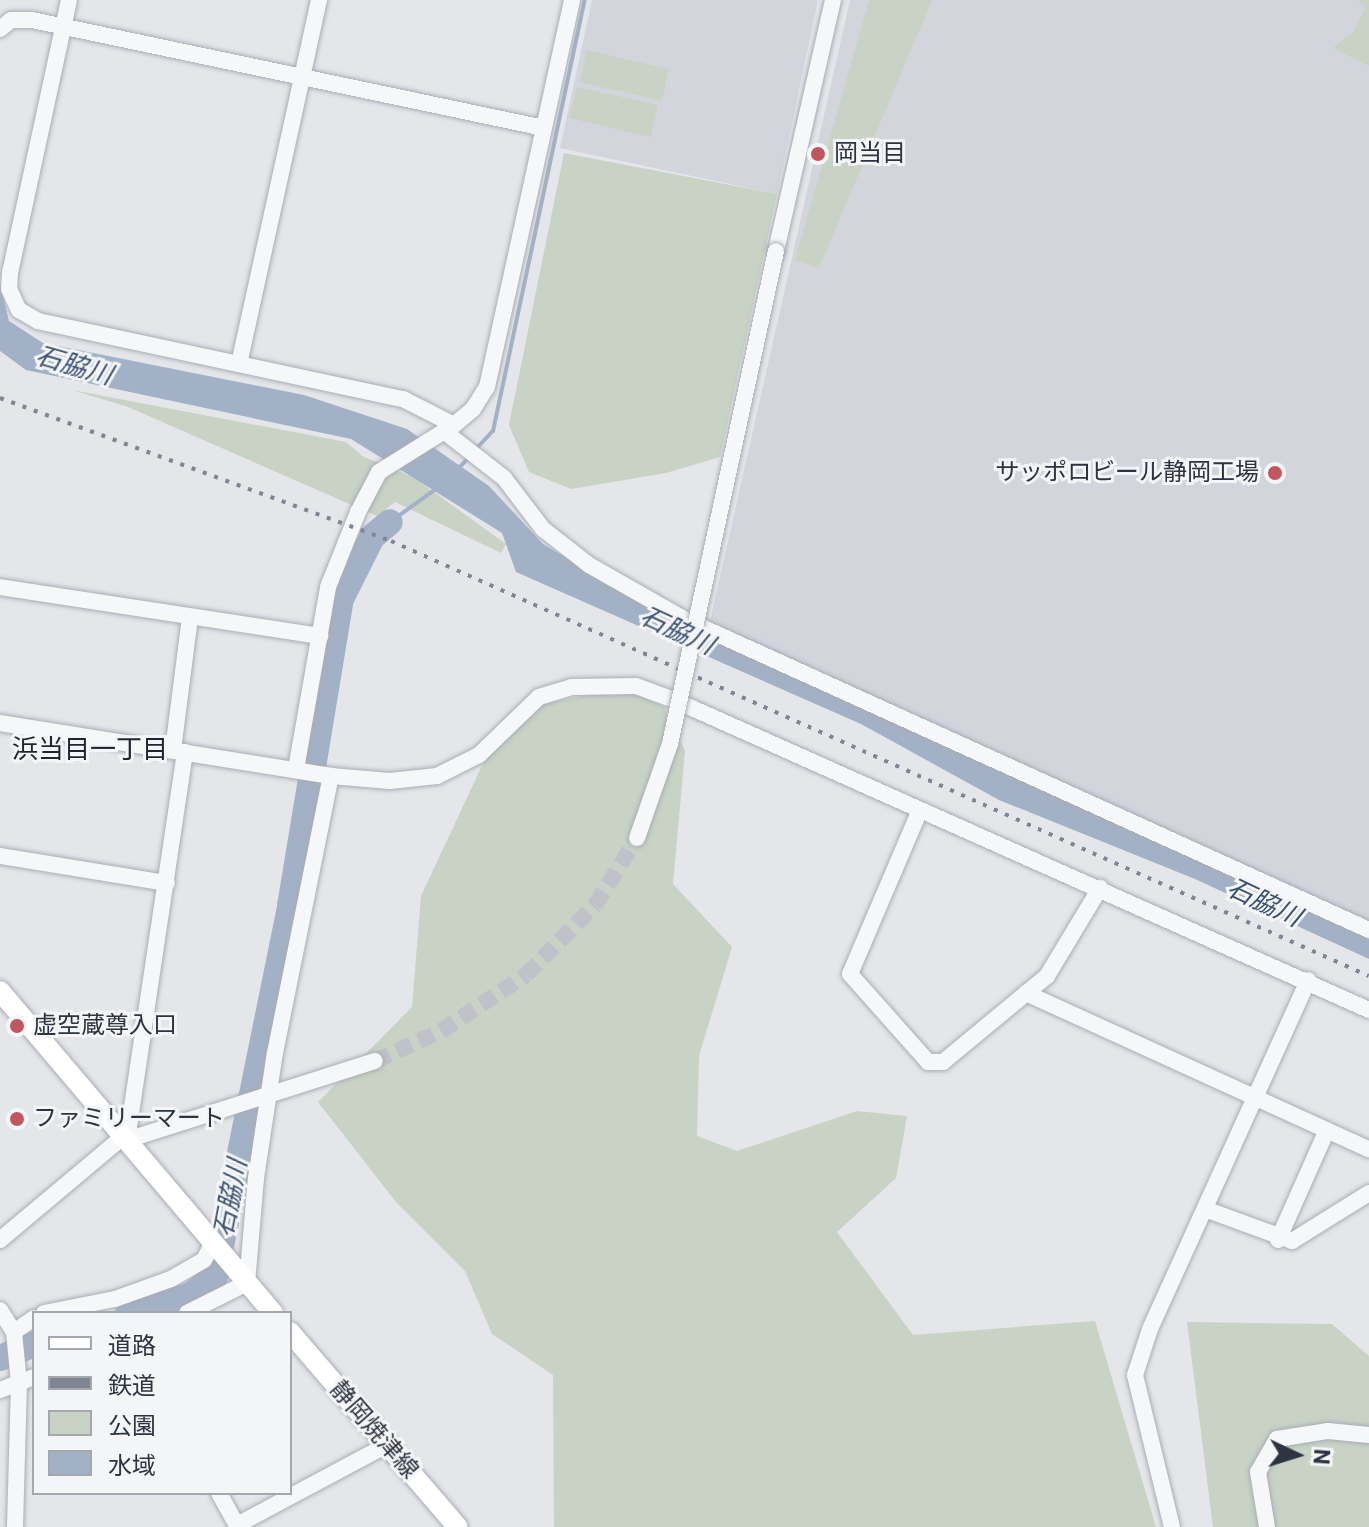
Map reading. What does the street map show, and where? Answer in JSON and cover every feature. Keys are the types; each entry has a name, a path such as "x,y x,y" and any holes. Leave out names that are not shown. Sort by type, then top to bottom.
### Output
{"main road":[{"path":"0,991 271,1311"},
{"name":"静岡焼津線","path":"292,1334 458,1527"}],"street":[{"path":"69,0 10,272 13,300 38,321 403,399 449,429 462,446 504,478 543,529 589,565 684,619 1369,930"},
{"path":"239,364 319,0"},
{"path":"296,769 328,587 379,472 449,429 473,409 487,387 572,0"},
{"path":"637,838 670,744 833,0"},
{"path":"0,29 21,18 544,128"},
{"path":"0,587 320,636"},
{"path":"125,1138 167,883 190,617"},
{"path":"0,723 331,776 390,781 437,776 479,755 539,697 610,683 674,700 1308,980 1369,1010"},
{"path":"190,1311 241,1276 265,1096 331,776"},
{"path":"920,810 850,974 928,1062 943,1062 1047,976 1100,888"},
{"path":"0,856 167,883"},
{"path":"1172,1527 1135,1375 1205,1209 1308,980"},
{"path":"1026,993 1369,1149"},
{"path":"0,1240 125,1138 375,1061"},
{"path":"1278,1240 1327,1130"},
{"path":"1205,1209 1278,1240 1292,1241 1369,1193"},
{"path":"54,1311 115,1299 182,1275 204,1260 214,1244"},
{"path":"0,1310 26,1380 15,1527"},
{"path":"7,1330 32,1319"},
{"path":"0,1390 26,1380"},
{"path":"1267,1527 1258,1472 1277,1439 1328,1431 1369,1435"},
{"path":"220,1495 238,1526 387,1445"},
{"path":"0,1510 16,1502"}],"shaded area":[{"path":"592,0 818,0 777,194 560,148"},
{"name":"サッポロビール静岡工場","path":"850,0 1369,0 1369,924 709,626"}],"green space":[{"path":"869,0 932,0 819,268 795,260"},
{"path":"1358,0 1369,0 1369,66 1333,48 1353,32 1365,8"},
{"path":"587,50 669,69 662,101 580,82"},
{"path":"577,87 658,105 651,137 569,118"},
{"path":"564,153 777,194 720,457 666,473 571,489 529,472 509,425"},
{"path":"72,390 346,442 364,457 413,477 506,544 501,553 395,502 377,516 128,407"},
{"path":"622,688 664,707 685,751 673,884 732,947 699,1056 697,1136 737,1151 857,1111 907,1116 896,1178 837,1232 913,1335 1095,1321 1156,1527 554,1527 553,1375 492,1334 465,1271 396,1202 318,1102 412,1007 421,896 487,755 544,704"},
{"path":"1187,1322 1332,1324 1369,1356 1369,1527 1213,1527"}],"water":[{"path":"0,284 9,321 43,343 304,395 407,429 489,486 543,544 677,623 1369,939 1369,959 1195,879 999,800 861,724 516,572 502,533 351,439 26,370 0,351"}],"waterway":[{"path":"476,449 493,431 585,0"},
{"path":"457,470 470,456"},
{"path":"390,522 436,489"},
{"name":"石脇川","path":"135,1311 191,1295 215,1276 290,906 341,599 372,537 390,522"},
{"name":"石脇川","path":"0,1358 32,1345"}],"tunnel":[{"path":"375,1061 441,1031 526,975 595,905 637,838"}],"railway":[{"path":"0,398 391,541 1369,976"}],"place":[{"name":"岡当目","path":"818,154"},
{"name":"サッポロビール静岡工場","path":"1275,473"},
{"name":"虚空蔵尊入口","path":"17,1026"},
{"name":"ファミリーマート","path":"17,1119"}],"district":[{"name":"浜当目一丁目","path":"90,750"}]}
